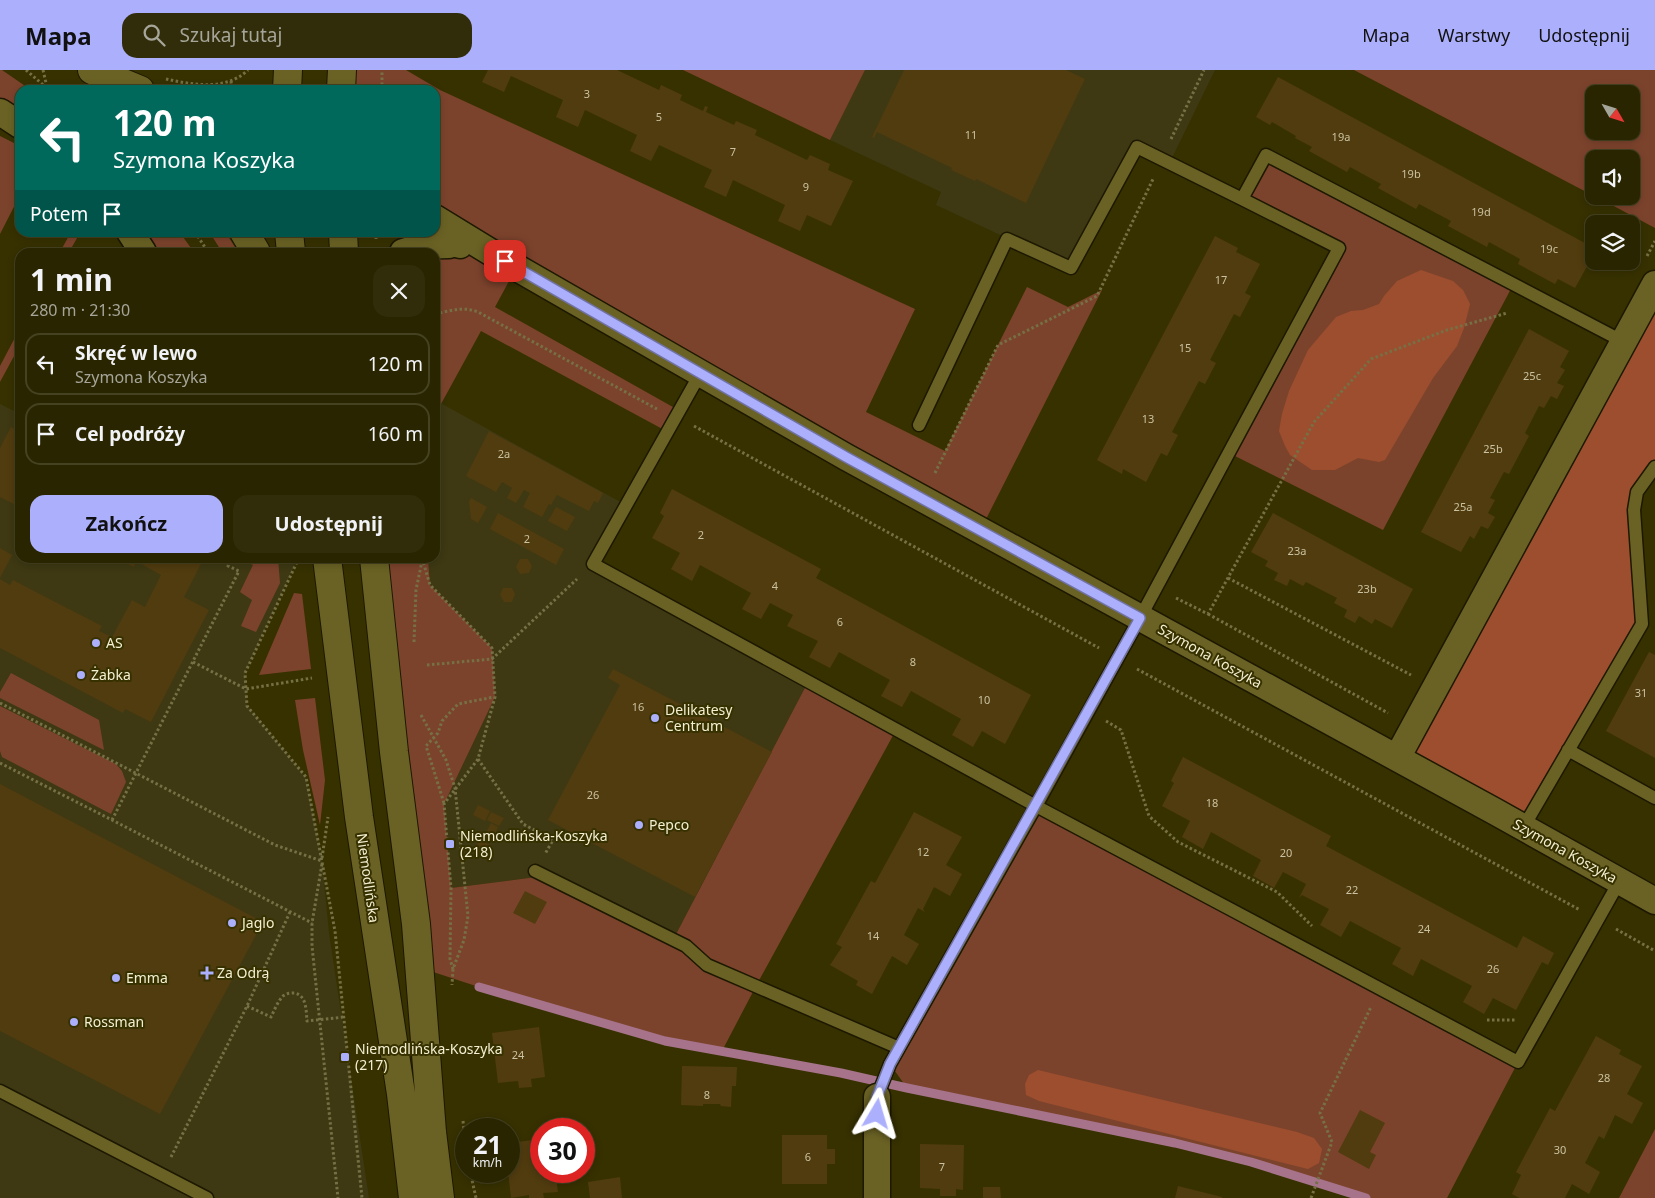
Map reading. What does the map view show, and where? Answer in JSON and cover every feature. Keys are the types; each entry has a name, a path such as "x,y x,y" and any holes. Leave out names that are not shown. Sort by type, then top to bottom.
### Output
{"main road":[{"path":"87,70 122,85"},
{"path":"92,70 123,85"},
{"path":"287,85 288,70"},
{"path":"342,70 342,85"},
{"path":"247,237 254,248"},
{"name":"Niemodlińska","path":"328,563 359,817 401,1094 413,1198"},
{"path":"375,563 394,752 417,933 432,1132 440,1198"}],"street":[{"path":"0,112 15,122"},
{"name":"Szymona Koszyka","path":"440,221 505,261 846,457 1655,901"},
{"path":"133,237 140,248"},
{"name":"Szymona Koszyka","path":"436,237 505,261"},
{"path":"414,248 432,245 459,245"},
{"path":"1397,758 1655,284"},
{"path":"877,1097 877,1198"}],"lane":[{"path":"877,1097 890,1064 1118,658 1339,248 1136,147 1071,268 1007,239 919,425"},
{"path":"1242,199 1266,155 1624,342"},
{"path":"700,374 593,564 1036,806 1518,1062 1619,882"},
{"path":"1523,828 1642,624 1634,510 1637,492 1655,467"},
{"path":"1568,750 1655,798"},
{"path":"535,872 686,946 707,964 899,1048"},
{"path":"0,1091 207,1198"}],"path":[{"path":"26,70 43,85"},
{"path":"43,70 47,85"},
{"path":"206,85 240,77 248,70"},
{"path":"382,70 382,85"},
{"path":"231,80 232,85"},
{"path":"189,84 195,85"},
{"path":"198,237 205,248"},
{"path":"440,313 461,308 468,308 478,312 675,418 691,424 1655,951"},
{"path":"1208,614 1314,422 1371,359 1447,330 1507,313"},
{"path":"112,820 238,571 228,566 230,563"},
{"path":"297,563 245,673 246,689 248,706 306,777 335,931 362,1198"},
{"path":"300,563 302,568"},
{"path":"414,644 416,590 421,563"},
{"path":"423,563 430,585 492,648 495,696 478,759 444,804"},
{"path":"426,665 492,658 593,564"},
{"path":"1228,578 1419,679"},
{"path":"1156,587 1356,696"},
{"path":"193,662 246,689 312,678"},
{"path":"419,711 434,738 446,760 455,788 468,916 464,940 453,969 450,959 451,888 444,804 426,746 434,738 438,734 442,721 458,704 495,696"},
{"path":"0,702 275,845 322,861"},
{"path":"1088,711 1121,730 1149,816 1178,842 1277,892 1314,928"},
{"path":"478,759 523,824 553,840 535,872"},
{"path":"0,763 312,924"},
{"path":"328,815 312,924 312,946 338,1198"},
{"path":"162,1174 247,1006 290,912"},
{"path":"1312,1198 1332,1142 1320,1113 1380,989"},
{"path":"247,1006 270,1017 282,998 286,994 292,993 299,994 303,998 307,1021 344,1017"},
{"path":"1484,1020 1528,1021 1543,1018"},
{"path":"473,1183 476,1198"}],"shaded area":[{"path":"0,70 2,70 24,85 15,85 15,110 0,102"},
{"path":"342,70 406,70 432,85 341,85"},
{"path":"683,70 865,70 830,140"},
{"path":"865,70 1215,70 1170,162 1137,147 1071,268 936,205 941,192 830,140"},
{"path":"1354,70 1655,70 1655,228 1640,220 1640,215 1631,215 1612,205 1640,205 1640,150 1585,150 1585,191"},
{"path":"440,90 915,309 866,412 945,451 1027,287 1068,307 1102,290 980,531 516,268 495,307 680,411 668,432 481,331 441,404 440,248 435,248 435,237 440,237"},
{"path":"0,136 15,144 15,205 0,234"},
{"path":"1266,155 1513,285 1383,530 1229,453 1339,249 1242,199"},
{"path":"68,237 78,237 71,248 62,248"},
{"path":"148,237 183,237 191,248 154,248"},
{"path":"213,237 229,237 235,248 219,248"},
{"path":"1421,270 1453,281 1463,290 1470,304 1457,346 1433,378 1385,460 1379,462 1358,458 1335,470 1312,470 1290,455 1279,431 1289,391 1308,350 1336,317 1379,304 1397,281"},
{"path":"1655,284 1655,467 1637,492 1642,624 1523,828 1397,758"},
{"path":"15,338 15,354 0,382 0,366"},
{"path":"440,403 626,505 593,564 808,682 673,940 544,876 451,888 444,804 495,697 492,649 430,585 428,563 440,563"},
{"path":"0,404 15,412 15,563 296,563 245,673 247,705 306,777 322,861 329,933 369,1198 0,1198"},
{"path":"249,563 278,563 280,583 256,632 241,626 252,600 240,592 253,565"},
{"path":"375,563 428,563 430,585 492,648 495,697 444,804 451,888 544,876 673,940 808,682 896,730 722,1051 665,1041 479,987 421,968"},
{"path":"294,593 302,594 311,669 259,675"},
{"path":"11,673 99,720 104,750 0,698 0,692"},
{"path":"315,698 325,780 320,825 303,750 295,700"},
{"path":"0,706 116,764 122,771 126,782 111,814 2,757 0,751"},
{"path":"1036,806 1518,1062 1447,1198 1366,1198 1251,1162 1175,1143 907,1088 890,1064"},
{"path":"1038,1070 1297,1132 1314,1138 1322,1149 1319,1163 1308,1169 1039,1101 1026,1095 1025,1084 1029,1075"},
{"path":"1655,1129 1655,1198 1619,1198"}],"building":[{"path":"488,70 617,70 659,90 661,85 682,95 680,100 703,111 705,106 708,107 706,112 734,125 736,121 757,130 755,135 807,160 810,155 830,164 828,170 853,181 831,226 807,215 800,231 778,221 785,205 733,180 726,197 704,187 712,170 659,145 651,161 630,151 637,135 585,110 578,127 556,117 563,100 511,76 504,92 482,82"},
{"path":"904,70 1066,70 1085,79 1026,203 976,179 975,181 951,170 952,168 877,132 874,138 872,137"},
{"path":"1278,77 1585,243 1585,270 1575,288 1558,279 1555,284 1518,264 1520,259 1489,242 1487,247 1448,226 1451,221 1419,204 1416,209 1378,188 1381,184 1350,167 1347,172 1309,151 1312,147 1295,138 1296,136 1272,122 1270,125 1256,117"},
{"path":"1215,236 1238,248 1236,252 1260,264 1245,293 1251,296 1240,317 1234,314 1210,360 1216,363 1205,384 1199,381 1172,432 1178,435 1167,456 1161,453 1146,482 1123,469 1122,474 1097,460"},
{"path":"1529,329 1569,351 1560,367 1565,370 1557,383 1564,386 1557,399 1551,396 1544,408 1539,406 1525,433 1529,436 1509,474 1504,472 1490,498 1495,500 1488,513 1495,517 1488,529 1481,526 1474,539 1470,536 1461,552 1421,532"},
{"path":"11,427 15,429 15,504 0,497 0,448"},
{"path":"489,431 603,493 598,503 594,501 589,511 557,495 551,505 549,504 542,517 523,507 530,493 524,490 516,503 507,498 512,488 502,482 496,492 466,476"},
{"path":"672,489 821,569 816,578 1031,695 1005,744 982,731 973,747 952,735 961,719 911,691 902,707 881,696 890,680 839,652 830,668 809,657 818,641 787,626 793,615 770,603 761,619 742,609 751,593 700,565 692,581 671,569 680,553 652,538 664,516 660,513"},
{"path":"471,498 487,507 478,523 471,519 469,502"},
{"path":"556,507 575,517 567,531 548,521"},
{"path":"498,513 564,549 556,565 490,529"},
{"path":"1273,513 1413,589 1392,628 1375,619 1372,624 1359,616 1355,623 1344,617 1347,610 1334,603 1337,598 1306,582 1303,586 1290,579 1287,586 1274,580 1278,573 1265,566 1268,561 1251,552"},
{"path":"0,548 12,555 0,578"},
{"path":"520,559 528,559 532,566 529,573 520,574 516,567"},
{"name":"AS","path":"126,563 135,563 134,567"},
{"name":"AS","path":"140,563 201,563 184,597 209,610 151,722 125,709 123,713 0,648 0,579 10,585 13,580 102,626 99,631 112,637 132,600 145,607 161,575"},
{"path":"503,588 512,588 515,594 512,602 504,602 500,595"},
{"path":"1649,652 1655,655 1655,758 1606,731"},
{"path":"613,669 772,752 695,897 548,820 620,685 608,678"},
{"path":"1183,757 1331,836 1326,846 1517,948 1523,936 1554,953 1548,965 1542,962 1516,1010 1493,998 1484,1014 1463,1002 1472,986 1421,959 1413,976 1392,964 1401,948 1350,921 1341,937 1320,925 1329,909 1302,895 1299,898 1306,884 1283,872 1274,888 1253,876 1261,860 1211,832 1203,849 1182,837 1190,821 1162,806 1174,783 1171,781"},
{"name":"Emma","path":"0,784 263,922 160,1114 0,1031"},
{"path":"478,805 490,811 485,821 473,815"},
{"path":"491,812 504,818 499,826 487,820"},
{"path":"914,812 962,837 946,865 962,874 950,896 934,887 923,909 925,912 918,908 904,935 919,944 907,965 892,956 872,994 856,985 858,981 830,965 842,947 836,944 871,881 875,883"},
{"path":"491,823 498,827 493,840 485,835"},
{"path":"480,840 490,845 484,858 473,852"},
{"path":"525,891 547,902 535,924 513,913"},
{"path":"539,1027 545,1077 531,1079 532,1087 519,1088 518,1081 498,1083 492,1033"},
{"path":"1596,1036 1621,1050 1619,1054 1642,1066 1627,1094 1643,1103 1632,1124 1615,1115 1604,1139 1599,1136 1585,1163 1600,1172 1589,1194 1572,1184 1565,1198 1519,1198 1512,1194 1510,1198 1521,1175 1516,1172 1550,1108 1555,1111"},
{"path":"682,1066 737,1067 736,1086 732,1086 731,1107 721,1106 720,1104 703,1104 703,1106 681,1105"},
{"path":"1360,1110 1385,1123 1370,1152 1376,1155 1369,1169 1338,1152"},
{"path":"782,1135 827,1135 827,1149 835,1149 835,1164 827,1164 827,1184 782,1184"},
{"path":"530,1140 530,1183 557,1183 558,1192 543,1193 544,1198 529,1198 529,1195 511,1198 509,1183 520,1183 520,1142"},
{"path":"920,1144 964,1145 963,1190 956,1189 956,1196 940,1196 940,1189 920,1188"},
{"path":"620,1177 622,1198 590,1198 588,1183 595,1183 595,1181"},
{"path":"1178,1186 1222,1197 1222,1198 1175,1198"},
{"path":"983,1187 1000,1187 1001,1198 983,1198"}],"waterway":[{"path":"479,987 665,1041 841,1073 1175,1143 1251,1162 1366,1198"}],"place":[{"name":"AS","path":"96,643"},
{"name":"Żabka","path":"81,675"},
{"name":"Delikatesy Centrum","path":"655,718"},
{"name":"Pepco","path":"639,825"},
{"name":"Niemodlińska-Koszyka (218)","path":"450,844"},
{"name":"Jaglo","path":"232,923"},
{"name":"Za Odrą","path":"207,973"},
{"name":"Emma","path":"116,978"},
{"name":"Rossman","path":"74,1022"},
{"name":"Niemodlińska-Koszyka (217)","path":"345,1057"}],"route":[{"path":"505,261 846,457 1140,618 890,1064 877,1097 877,1114"}]}
